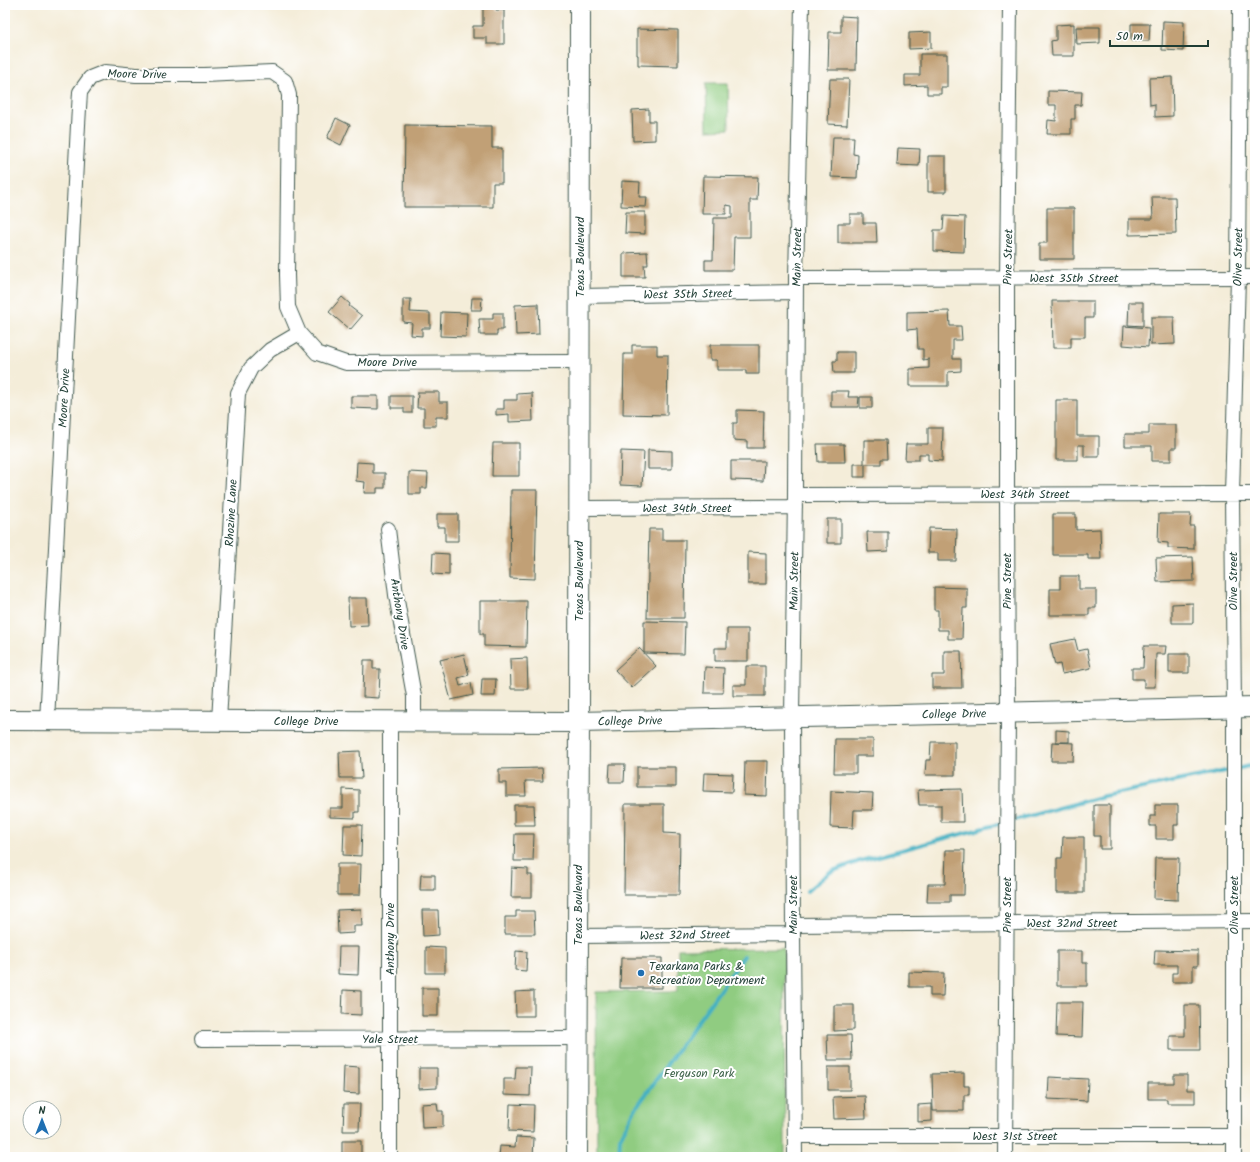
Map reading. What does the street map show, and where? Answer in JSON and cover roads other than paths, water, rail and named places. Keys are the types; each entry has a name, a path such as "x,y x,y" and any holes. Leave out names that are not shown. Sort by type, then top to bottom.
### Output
{"street":[{"name":"Texas Boulevard","path":"576,1157 578,1038 580,5"},
{"name":"Main Street","path":"795,1157 792,717 796,278 802,5"},
{"name":"Pine Street","path":"1005,1157 1008,829 1006,494 1010,5"},
{"name":"Olive Street","path":"1234,1157 1234,708 1232,494 1238,277 1240,5"},
{"name":"Moore Drive","path":"47,721 80,92 90,78 105,72 136,75 204,76 272,72 284,81 289,95 288,307 299,333 317,353 346,363 579,362"},
{"name":"West 35th Street","path":"796,278 1255,277"},
{"name":"West 35th Street","path":"580,296 796,292"},
{"name":"Rhozine Lane","path":"219,721 238,393 252,368 270,350 299,333"},
{"name":"West 34th Street","path":"579,508 1006,494 1255,494"},
{"name":"Anthony Drive","path":"388,529 396,596 414,696 414,721"},
{"name":"College Drive","path":"5,720 579,722 1255,708"},
{"name":"Anthony Drive","path":"390,721 390,1157"},
{"name":"West 32nd Street","path":"578,936 1007,923 1255,921"},
{"name":"Yale Street","path":"202,1039 578,1038"},
{"name":"West 31st Street","path":"795,1136 1234,1136"}],"waterway":[{"path":"807,891 830,872 860,861 1104,796 1255,765"},
{"path":"619,1157 620,1138 634,1111 744,956"}],"place":[{"name":"Texarkana Parks & Recreation Department","path":"641,973"}],"park label":[{"name":"Ferguson Park","path":"699,1073"}]}
